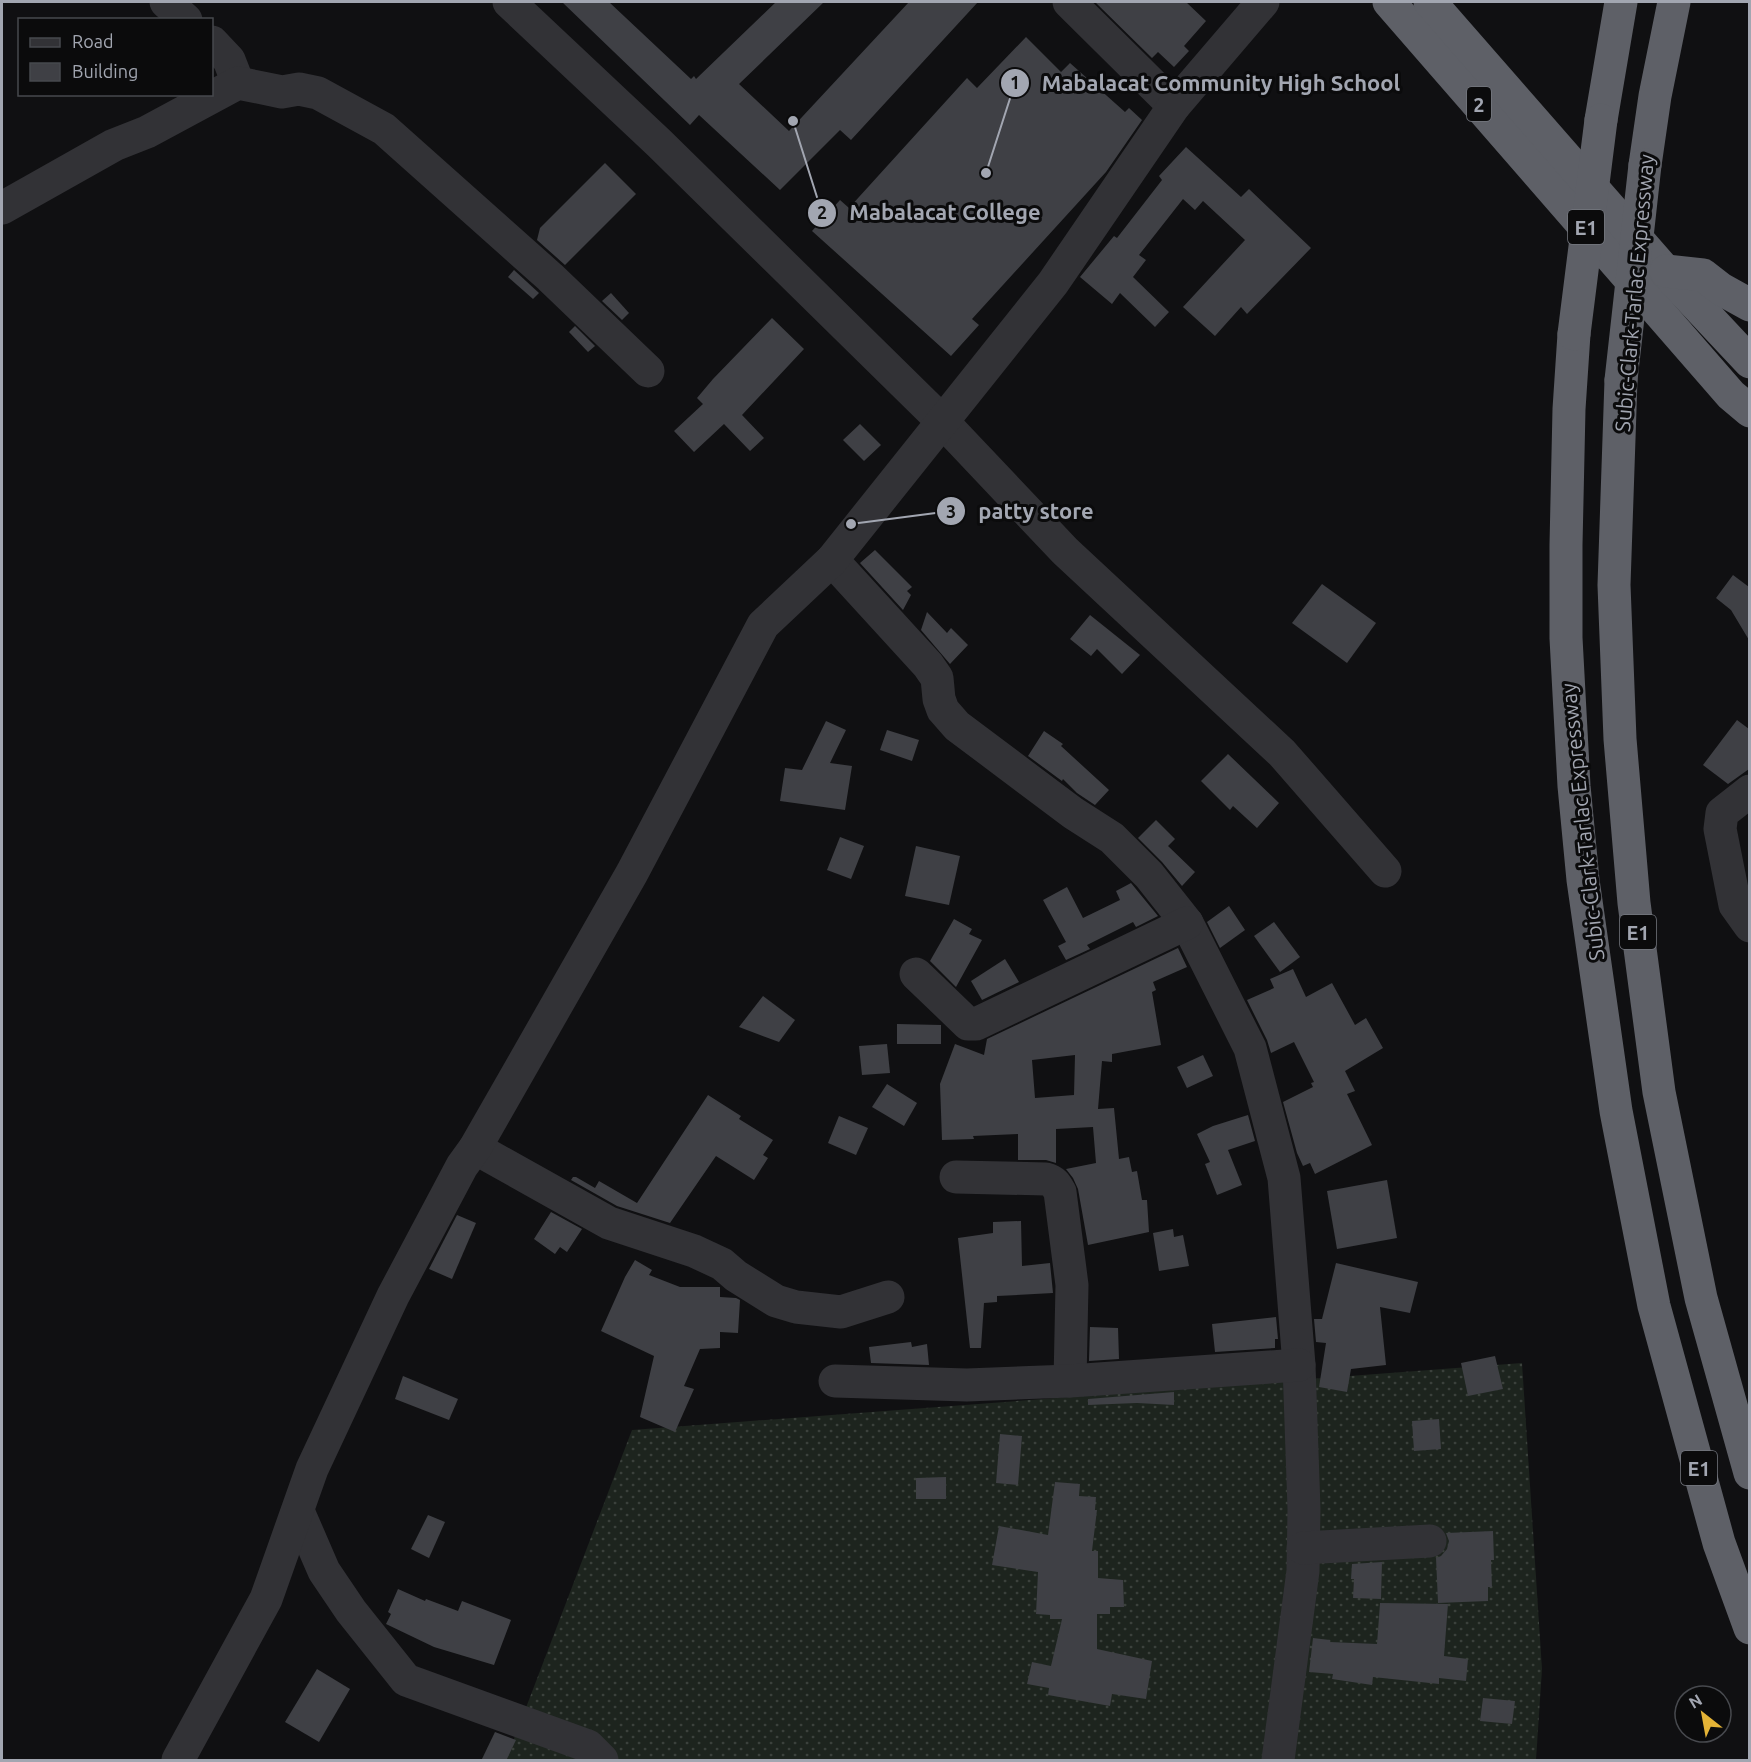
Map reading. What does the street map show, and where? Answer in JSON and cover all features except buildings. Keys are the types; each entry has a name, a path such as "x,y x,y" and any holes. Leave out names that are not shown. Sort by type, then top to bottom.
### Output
{"highway":[{"name":"2","path":"1389,2 1731,395 1749,411"},
{"name":"2","path":"1430,2 1749,362"},
{"name":"Subic-Clark-Tarlac Expressway","path":"1621,2 1601,120 1574,334 1569,409 1566,638 1573,776 1583,880 1616,1111 1654,1306 1719,1543 1749,1628"},
{"name":"Subic-Clark-Tarlac Expressway","path":"1674,2 1655,96 1645,165 1621,380 1614,604 1620,739 1634,903 1659,1092 1701,1298 1749,1473"},
{"path":"1666,271 1703,275 1720,290 1749,305"}],"street":[{"path":"166,2 184,18"},
{"path":"509,2 659,143 942,421 1065,551 1282,753 1386,871"},
{"path":"1069,2 1174,106"},
{"path":"178,1761 266,1599 312,1469 393,1296 462,1166 475,1149 632,873 764,625 832,560 1053,282 1174,106 1263,2"},
{"path":"213,43 229,60 238,83"},
{"path":"2,208 114,145 147,132 238,83 282,92 299,90 318,93 384,129 550,278 648,371"},
{"path":"832,560 928,665 937,678 939,699 943,710 957,726 1074,813 1112,838 1149,875 1186,923 1250,1048 1284,1178 1299,1365 1303,1571 1278,1761"},
{"path":"1749,791 1722,813 1720,829 1735,906 1749,926"},
{"path":"916,974 968,1024 976,1024 1186,923"},
{"path":"475,1149 609,1223 694,1251 722,1264 735,1276 776,1301 795,1308 841,1312 888,1297"},
{"path":"956,1177 1046,1179 1052,1180 1060,1192 1072,1285 1070,1381"},
{"path":"836,1381 968,1385 1070,1381 1299,1365"},
{"path":"298,1511 324,1571 351,1611 406,1680 588,1746 602,1761"},
{"path":"1303,1548 1430,1541"}],"shaded area":[{"path":"1522,1363 1542,1669 1536,1760 506,1760 632,1430"}],"place":[{"name":"Mabalacat College","path":"793,121"},
{"name":"Mabalacat Community High School","path":"986,173"},
{"name":"patty store","path":"851,524"}]}
